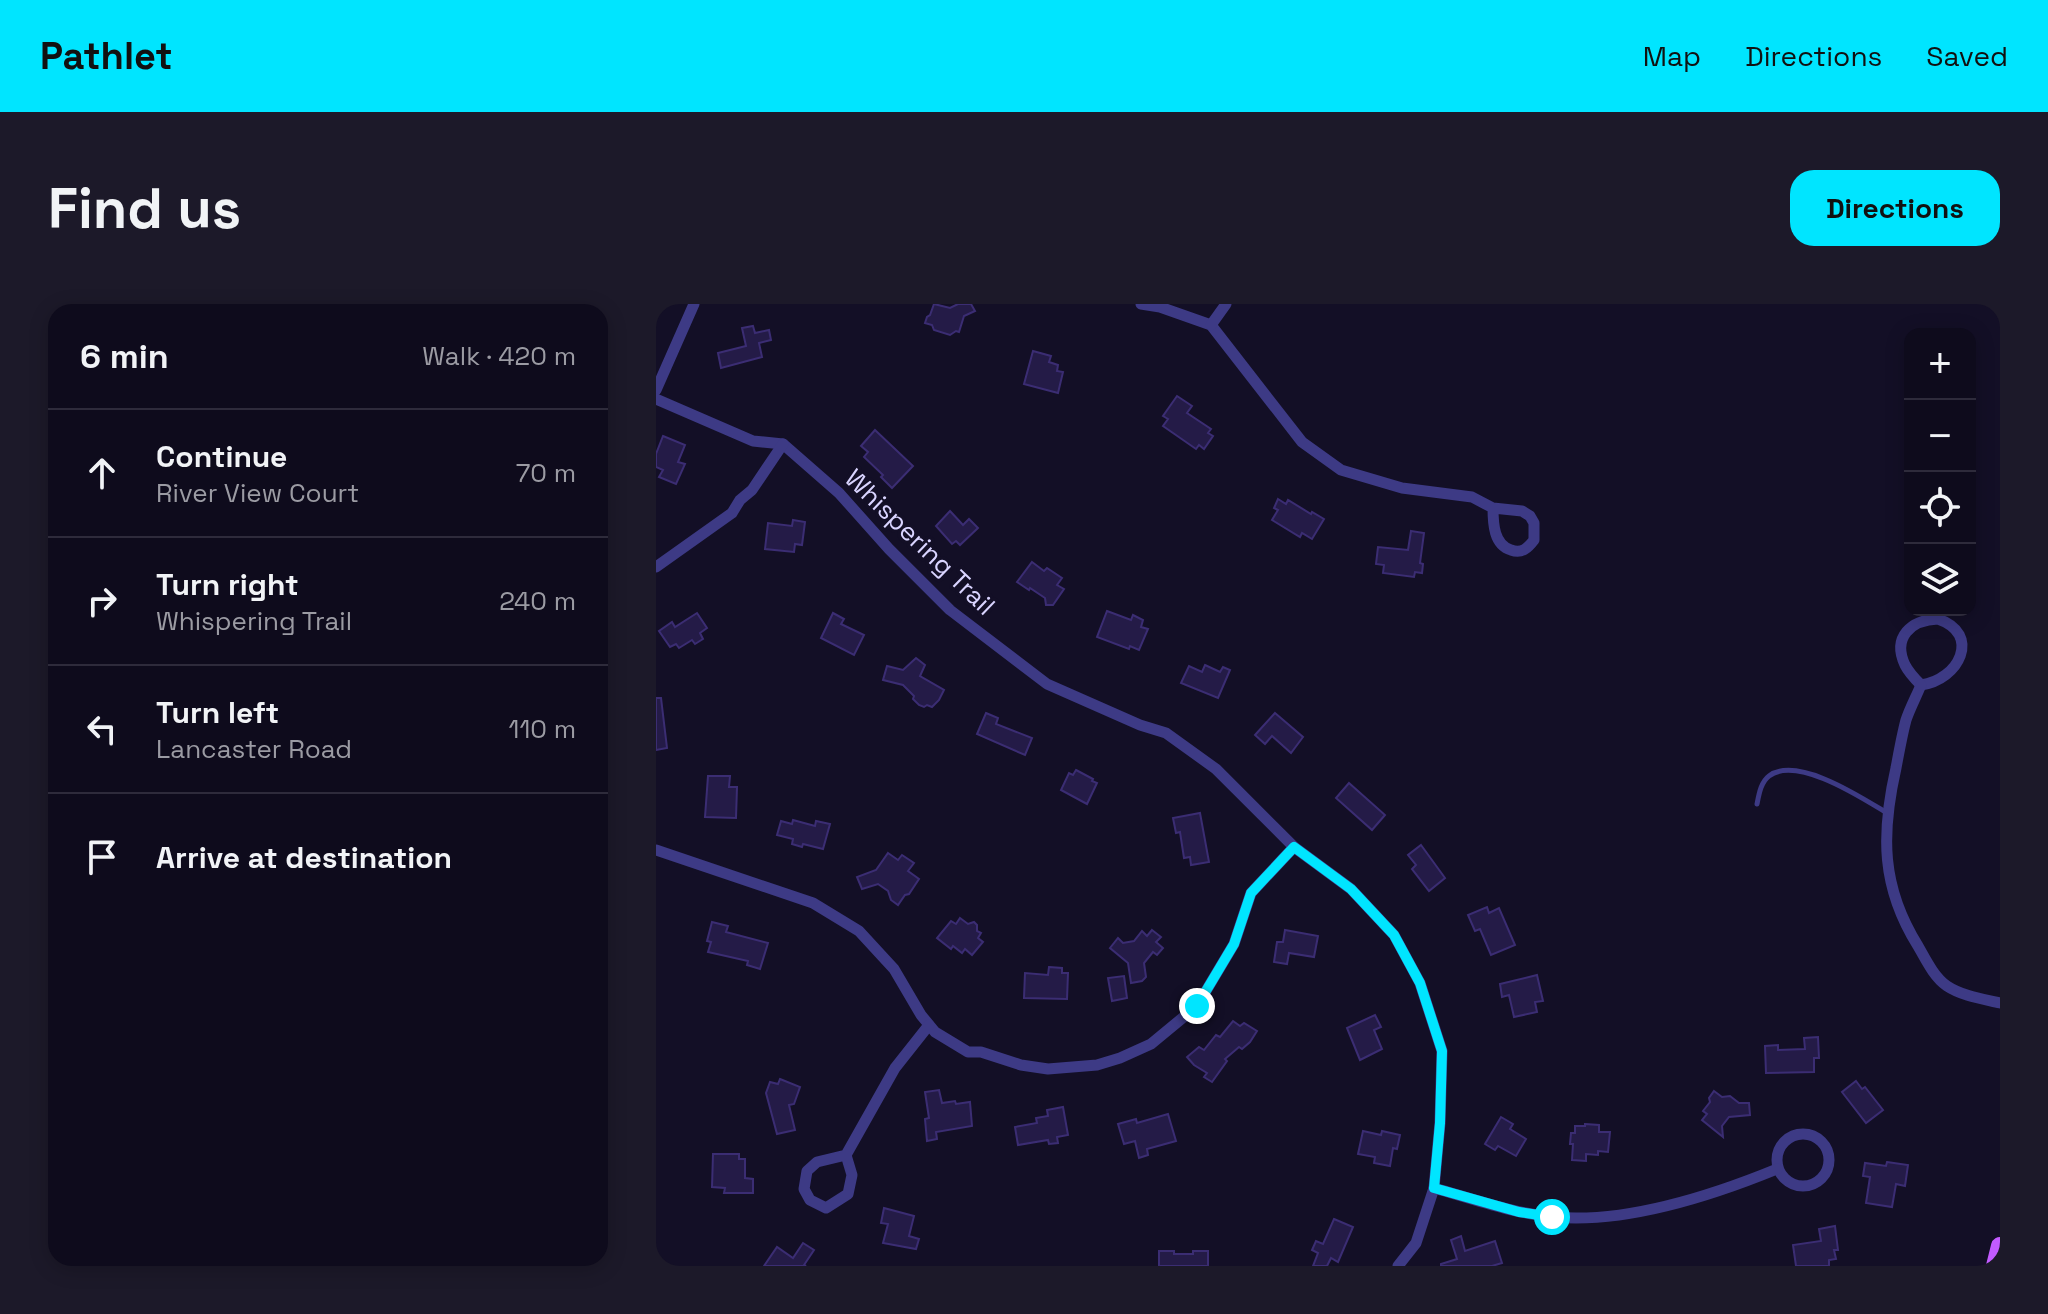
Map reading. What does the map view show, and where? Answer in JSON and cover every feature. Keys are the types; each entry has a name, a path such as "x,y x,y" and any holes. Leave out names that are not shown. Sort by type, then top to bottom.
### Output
{"main road":[{"path":"1995,1266 2000,1246"}],"street":[{"path":"656,390 694,304"},
{"path":"1141,304 1160,307 1211,325 1302,442 1341,470 1402,488 1472,497 1493,508 1522,511 1534,523 1534,540 1527,548 1518,552 1506,549 1498,540 1493,508"},
{"path":"1211,325 1226,304"},
{"path":"656,399 753,441 783,444 752,490 740,500 732,513 656,567"},
{"name":"Whispering Trail","path":"783,444 839,493 950,610 1047,684 1140,725 1166,733 1216,769 1294,847 1351,889 1394,935 1420,983 1442,1051 1434,1188 1416,1243 1398,1266"},
{"path":"1921,620 1947,622 1959,634 1962,649 1959,659 1947,676 1921,685 1905,666 1901,641 1908,629 1921,620"},
{"path":"1921,685 1907,718 1887,813 1885,841 1891,883 1914,940 1936,975 1948,987 2000,1003"},
{"path":"656,850 813,903 859,931 894,969 921,1015 935,1032 968,1052 981,1052 1021,1065 1048,1069 1097,1065 1151,1044 1197,1006 1234,944 1251,893 1294,847"},
{"path":"846,1155 817,1162 807,1171 804,1189 810,1200 826,1208 848,1194 852,1175 846,1155 895,1068 929,1025"},
{"path":"1794,1135 1811,1135 1825,1145 1828,1152 1827,1170 1815,1184 1806,1187 1789,1183 1777,1169 1777,1152 1794,1135"},
{"path":"1434,1188 1519,1212 1587,1218 1654,1209 1777,1169"}],"lane":[{"path":"1757,804 1760,789 1768,776 1792,770 1826,779 1887,813"}],"building":[{"path":"934,304 950,308 958,304 971,304 975,311 964,316 959,332 950,335 934,330 932,325 925,323"},
{"path":"753,326 755,333 769,330 771,340 759,343 762,357 721,368 718,353 746,346 742,328"},
{"path":"1033,351 1051,356 1049,362 1058,365 1057,371 1063,372 1058,393 1024,384"},
{"path":"1177,396 1192,406 1187,413 1211,429 1208,433 1213,436 1204,449 1199,445 1196,449 1163,426 1168,419 1163,416"},
{"path":"875,430 913,466 892,488 864,457 868,452 861,446"},
{"path":"663,436 685,445 678,462 685,464 676,484 659,477 663,470 656,467 656,454"},
{"path":"1278,499 1286,504 1288,500 1324,519 1312,539 1302,533 1300,537 1272,520 1278,510 1274,508"},
{"path":"950,511 963,525 969,519 978,528 960,545 956,541 952,544 936,526"},
{"path":"793,520 805,522 802,545 795,544 794,552 765,549 768,523 792,526"},
{"path":"1411,531 1424,533 1420,563 1423,564 1422,573 1415,572 1414,577 1383,573 1384,565 1376,564 1378,547 1408,550"},
{"path":"1032,562 1062,578 1057,585 1064,589 1053,605 1046,605 1045,598 1017,582"},
{"path":"1107,611 1131,620 1133,615 1143,620 1141,627 1148,629 1139,650 1097,637"},
{"path":"697,613 707,628 700,633 703,639 695,644 692,640 679,648 676,644 670,647 659,631 672,622 675,627"},
{"path":"833,613 844,619 841,624 864,635 854,655 821,638"},
{"path":"916,658 925,665 920,676 944,690 932,707 919,705 903,685 883,680 887,666 903,670"},
{"path":"1205,665 1220,672 1223,667 1230,670 1218,698 1181,683 1189,666 1202,672"},
{"path":"656,698 661,698 667,748 656,750"},
{"path":"986,713 998,718 996,724 1032,738 1025,755 977,734"},
{"path":"1275,713 1303,737 1291,753 1272,736 1265,744 1255,735"},
{"path":"1076,770 1097,783 1087,804 1061,790 1069,773 1073,775"},
{"path":"708,776 730,776 729,787 737,787 736,818 705,817"},
{"path":"1349,783 1385,815 1372,830 1336,798"},
{"path":"1200,813 1209,862 1191,865 1190,857 1184,858 1180,832 1176,833 1173,818"},
{"path":"793,820 815,826 816,821 830,824 823,849 792,844 793,839 777,835 781,821 792,824"},
{"path":"1421,845 1445,878 1429,891 1412,869 1416,865 1408,855"},
{"path":"888,853 898,860 902,855 914,863 908,871 919,879 898,905 891,900 888,891 878,884 862,889 857,877 876,870"},
{"path":"1487,907 1489,913 1499,908 1515,945 1491,955 1480,929 1475,931 1468,915"},
{"path":"960,918 968,924 974,922 981,933 978,938 983,942 972,955 965,949 962,953 953,946 951,949 937,938 951,921 956,924"},
{"path":"712,922 728,926 726,932 768,943 760,969 747,965 748,961 708,952 711,942 707,941"},
{"path":"1152,930 1161,937 1156,942 1163,948 1157,955 1153,952 1144,963 1146,977 1131,983 1128,963 1110,948 1118,938 1123,943 1134,941 1142,931 1147,936"},
{"path":"1285,930 1318,936 1314,957 1289,953 1287,964 1274,962 1277,942 1283,942"},
{"path":"1049,967 1062,968 1062,973 1068,973 1067,999 1024,998 1025,973 1048,975"},
{"path":"1537,975 1543,1001 1535,1002 1537,1012 1514,1017 1509,995 1502,997 1500,984"},
{"path":"1124,976 1127,998 1112,1001 1108,978"},
{"path":"1375,1015 1381,1027 1374,1030 1382,1049 1360,1060 1347,1028"},
{"path":"1233,1021 1257,1031 1242,1049 1239,1047 1225,1059 1227,1061 1212,1082 1204,1077 1207,1073 1187,1057 1199,1047 1204,1050"},
{"path":"1818,1037 1819,1058 1814,1058 1814,1072 1766,1073 1765,1046 1778,1045 1778,1050 1805,1049 1804,1038"},
{"path":"780,1079 800,1087 794,1104 789,1105 795,1130 777,1134 766,1093 770,1082 778,1084"},
{"path":"1856,1081 1862,1089 1865,1087 1883,1110 1866,1123 1842,1092"},
{"path":"939,1090 942,1103 970,1102 972,1126 936,1132 937,1139 927,1141 925,1119 929,1118 925,1092"},
{"path":"1714,1091 1722,1097 1730,1096 1739,1103 1749,1103 1750,1115 1729,1117 1722,1126 1723,1137 1702,1120 1707,1114 1703,1111"},
{"path":"1063,1107 1068,1135 1057,1137 1058,1143 1049,1144 1048,1140 1018,1145 1015,1127 1037,1123 1036,1118 1048,1116 1047,1110"},
{"path":"1168,1114 1176,1141 1147,1149 1148,1155 1139,1158 1135,1141 1124,1144 1118,1124 1136,1119 1137,1123"},
{"path":"1501,1117 1513,1124 1510,1129 1526,1139 1516,1156 1498,1146 1495,1150 1485,1144"},
{"path":"1599,1125 1599,1132 1610,1132 1608,1152 1586,1154 1586,1161 1572,1160 1571,1133 1575,1133 1575,1126"},
{"path":"1363,1131 1400,1135 1397,1149 1393,1148 1390,1166 1374,1163 1375,1157 1358,1154"},
{"path":"713,1154 739,1154 739,1159 745,1159 745,1178 753,1179 753,1193 724,1193 725,1188 712,1187"},
{"path":"1887,1162 1908,1165 1905,1186 1896,1184 1892,1207 1866,1203 1870,1177 1863,1176 1865,1163 1886,1166"},
{"path":"884,1208 914,1216 909,1236 919,1239 916,1249 883,1243 888,1224 881,1223"},
{"path":"1334,1219 1353,1227 1338,1262 1331,1258 1327,1266 1313,1266 1318,1253 1312,1250 1316,1241 1323,1244"},
{"path":"1835,1226 1836,1259 1829,1260 1829,1266 1796,1266 1793,1245 1821,1241 1819,1229"},
{"path":"1461,1236 1465,1251 1495,1241 1502,1263 1492,1266 1441,1266 1457,1259 1451,1240"},
{"path":"803,1243 814,1250 806,1266 764,1266 777,1247 793,1258"},
{"path":"1159,1251 1193,1254 1193,1251 1208,1251 1208,1266 1159,1266"}],"route":[{"path":"1197,1006 1234,944 1251,893 1294,847 1351,889 1394,935 1420,983 1442,1051 1434,1188 1519,1212 1552,1217"}]}
